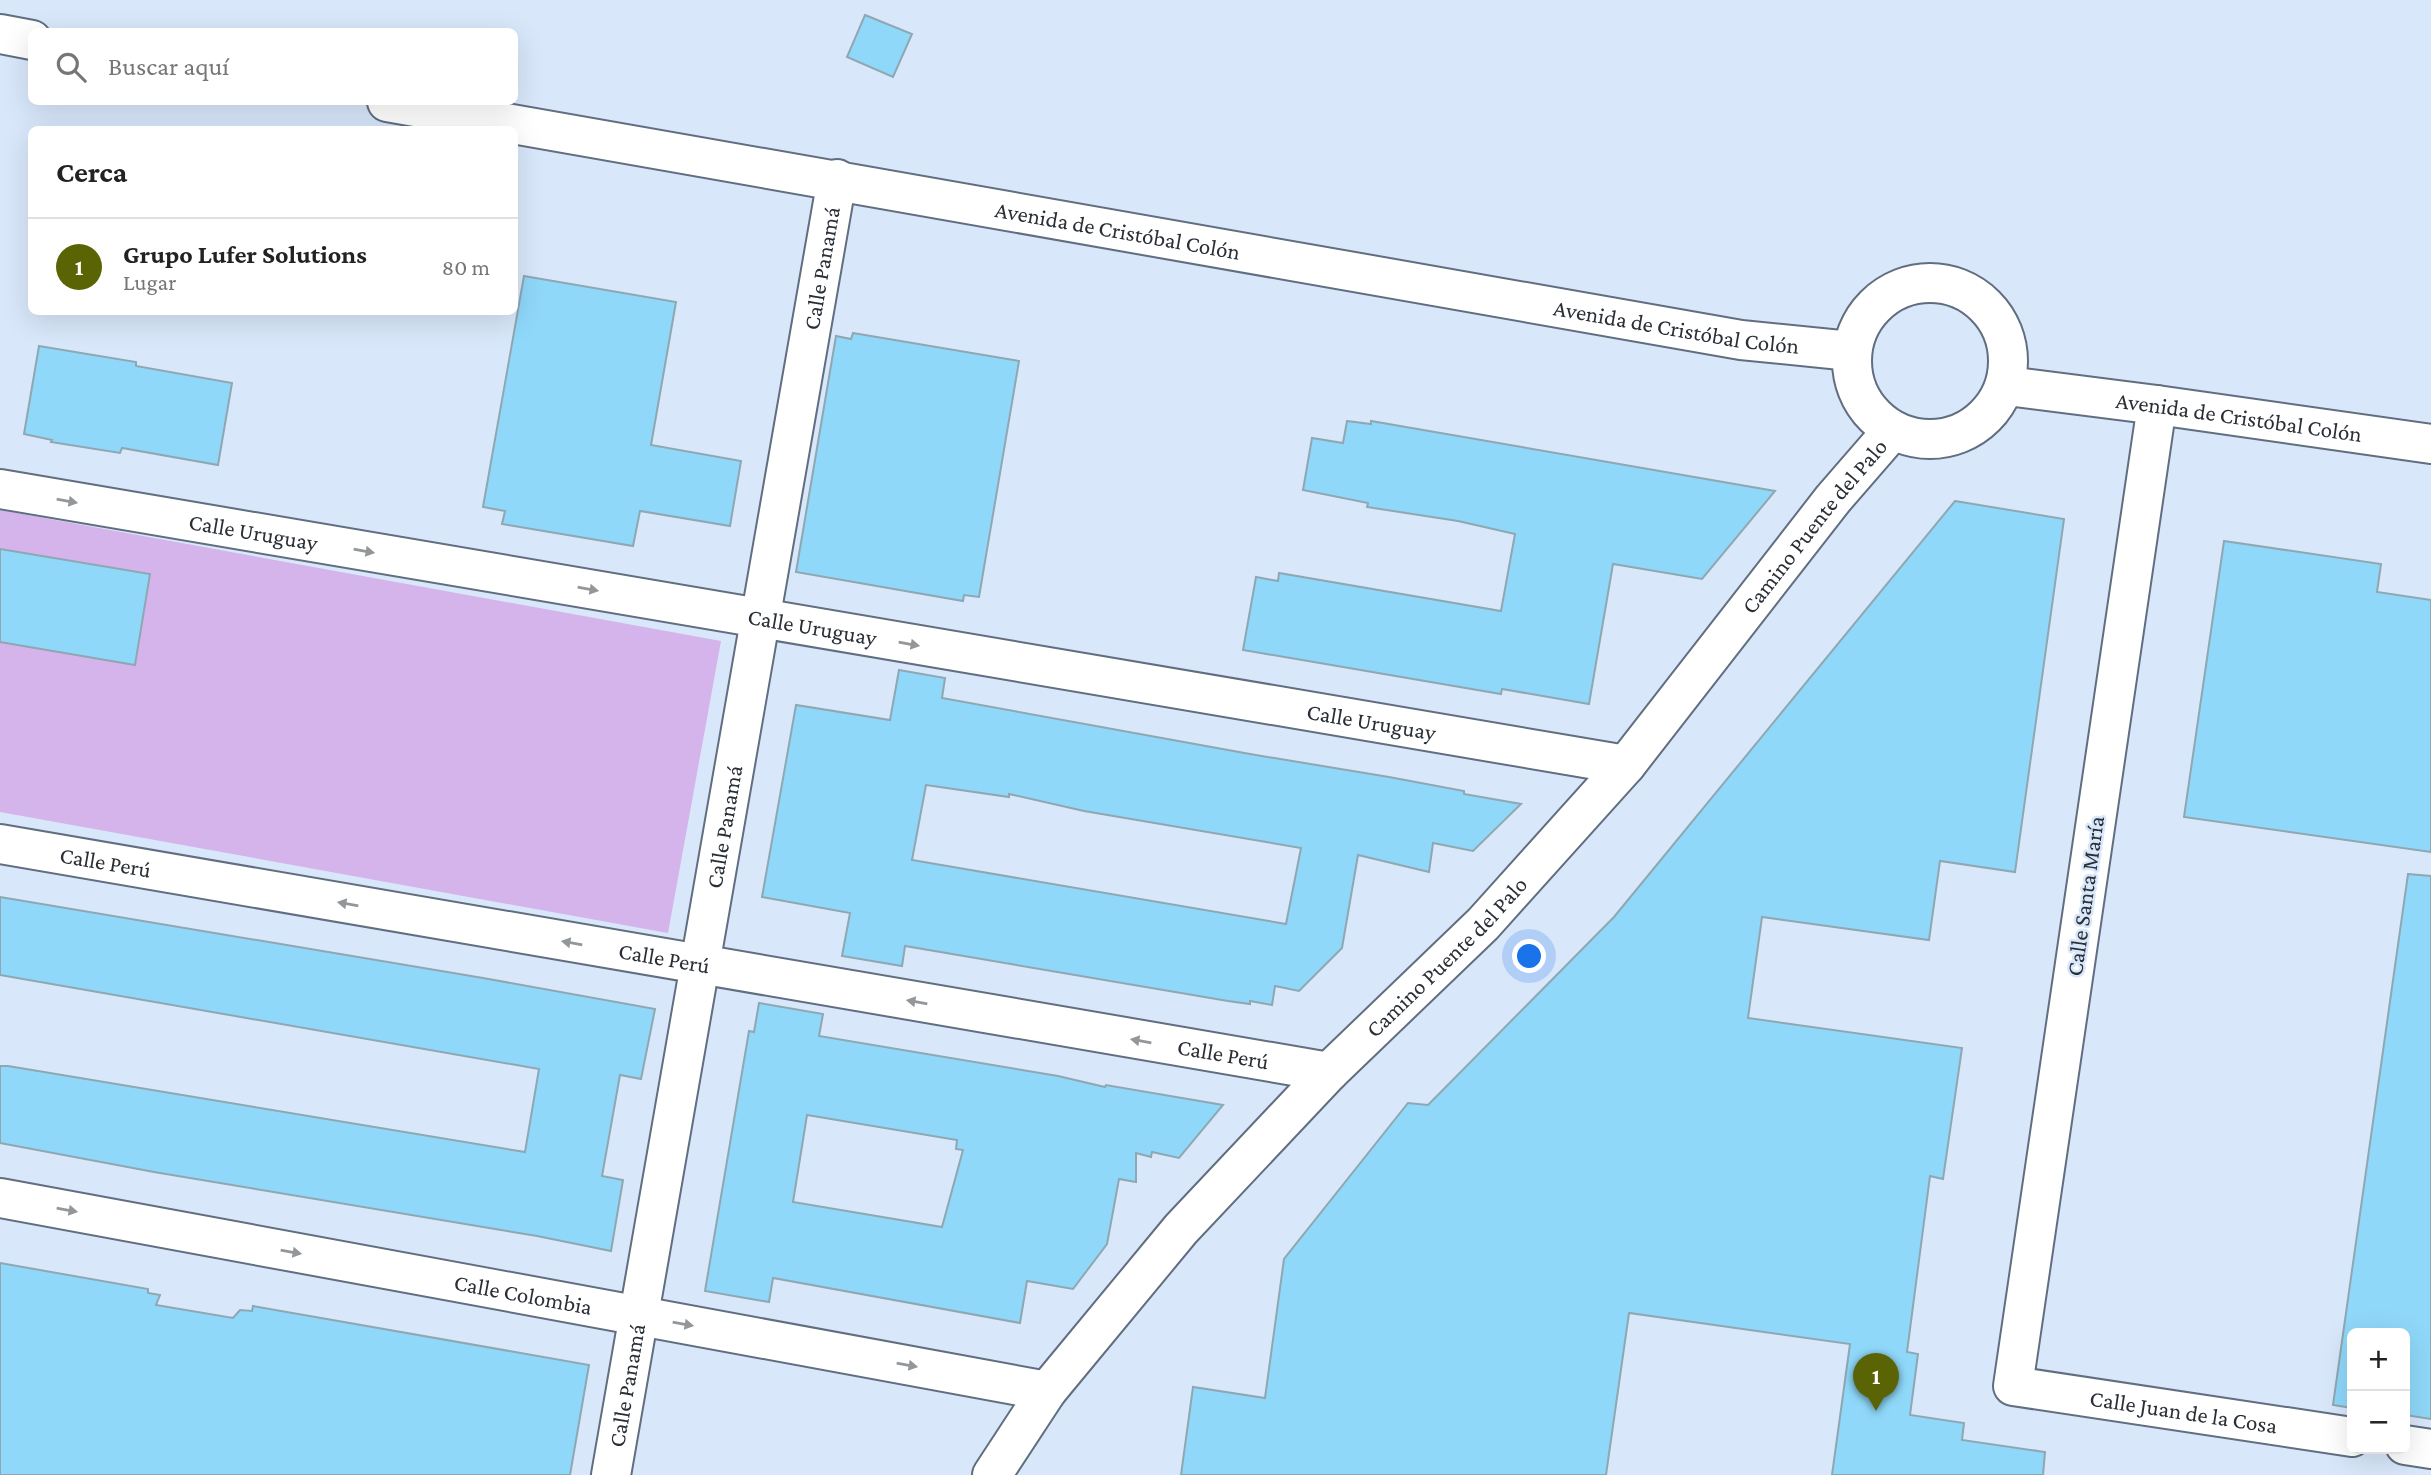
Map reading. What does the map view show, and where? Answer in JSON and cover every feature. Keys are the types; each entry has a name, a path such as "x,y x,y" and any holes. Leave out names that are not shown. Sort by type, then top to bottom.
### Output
{"street":[{"path":"0,34 28,39"},
{"name":"Avenida de Cristóbal Colón","path":"404,105 1741,340 1851,351"},
{"name":"Calle Panamá","path":"611,1475 836,179"},
{"path":"1936,280 1992,308 2008,339 2007,386 1983,422 1938,440 1892,432 1861,401 1852,380 1851,351 1861,319 1894,289 1936,280"},
{"name":"Avenida de Cristóbal Colón","path":"2007,386 2431,444"},
{"name":"Calle Santa María","path":"2013,1386 2157,405"},
{"name":"Camino Puente del Palo","path":"992,1475 1047,1391 1181,1229 1329,1072 1483,924 1626,765 1833,499 1892,432"},
{"name":"Calle Uruguay","path":"0,489 1626,765"},
{"name":"Calle Perú","path":"0,844 1329,1072"},
{"name":"Calle Colombia","path":"0,1198 1047,1391"},
{"name":"Calle Juan de la Cosa","path":"2013,1386 2347,1436"},
{"path":"2410,1446 2431,1449"}],"shaded area":[{"path":"0,510 721,641 668,933 0,812"}],"building":[{"path":"865,15 912,34 893,77 847,57"},
{"path":"524,276 676,302 651,445 741,461 730,526 640,511 633,546 502,524 505,511 483,507"},
{"path":"853,333 1019,361 979,597 964,595 963,601 796,572 836,336 851,339"},
{"path":"39,346 136,362 136,366 232,383 218,465 122,448 120,453 51,442 52,440 24,434"},
{"path":"1347,421 1371,424 1371,421 1775,491 1702,579 1613,564 1589,704 1502,689 1501,694 1243,650 1256,577 1278,581 1279,573 1501,611 1515,534 1458,521 1367,507 1368,503 1303,490 1312,438 1343,443"},
{"path":"1955,501 2064,519 2015,872 1940,861 1929,940 1762,917 1748,1018 1962,1048 1943,1179 1930,1176 1907,1352 1918,1354 1910,1415 1964,1423 1962,1440 2045,1452 2043,1475 1832,1475 1850,1344 1629,1313 1606,1475 1181,1475 1193,1387 1265,1398 1284,1259 1408,1103 1428,1105 1614,917"},
{"path":"2224,541 2381,564 2377,592 2431,600 2431,852 2184,817"},
{"path":"0,549 150,574 135,665 0,642"},
{"path":"899,670 945,678 942,698 1389,777 1521,804 1473,851 1433,843 1429,872 1358,855 1342,948 1299,991 1275,986 1272,1005 1228,1001 905,946 902,966 842,956 850,913 762,897 796,705 890,720","holes":["926,785 1009,797 1009,794 1084,811 1301,848 1286,924 912,860"]},
{"path":"2408,874 2431,876 2431,1419 2410,1416 2410,1328 2347,1328 2347,1407 2333,1405"},
{"path":"0,897 655,1009 641,1079 620,1075 602,1176 623,1180 611,1251 0,1143 0,1066 8,1066 525,1152 539,1069 0,975"},
{"path":"759,1003 823,1014 819,1036 1058,1076 1105,1087 1106,1085 1223,1105 1179,1158 1152,1152 1151,1157 1136,1153 1136,1182 1119,1179 1107,1244 1073,1289 1027,1281 1020,1323 773,1278 769,1302 705,1291 749,1031 754,1032","holes":["807,1115 957,1140 956,1149 963,1150 942,1227 793,1202"]},
{"path":"0,1263 148,1289 148,1293 160,1295 156,1305 233,1318 240,1310 252,1311 253,1306 589,1365 570,1475 0,1475"}],"place":[{"name":"Grupo Lufer Solutions","path":"1876,1411"}]}
